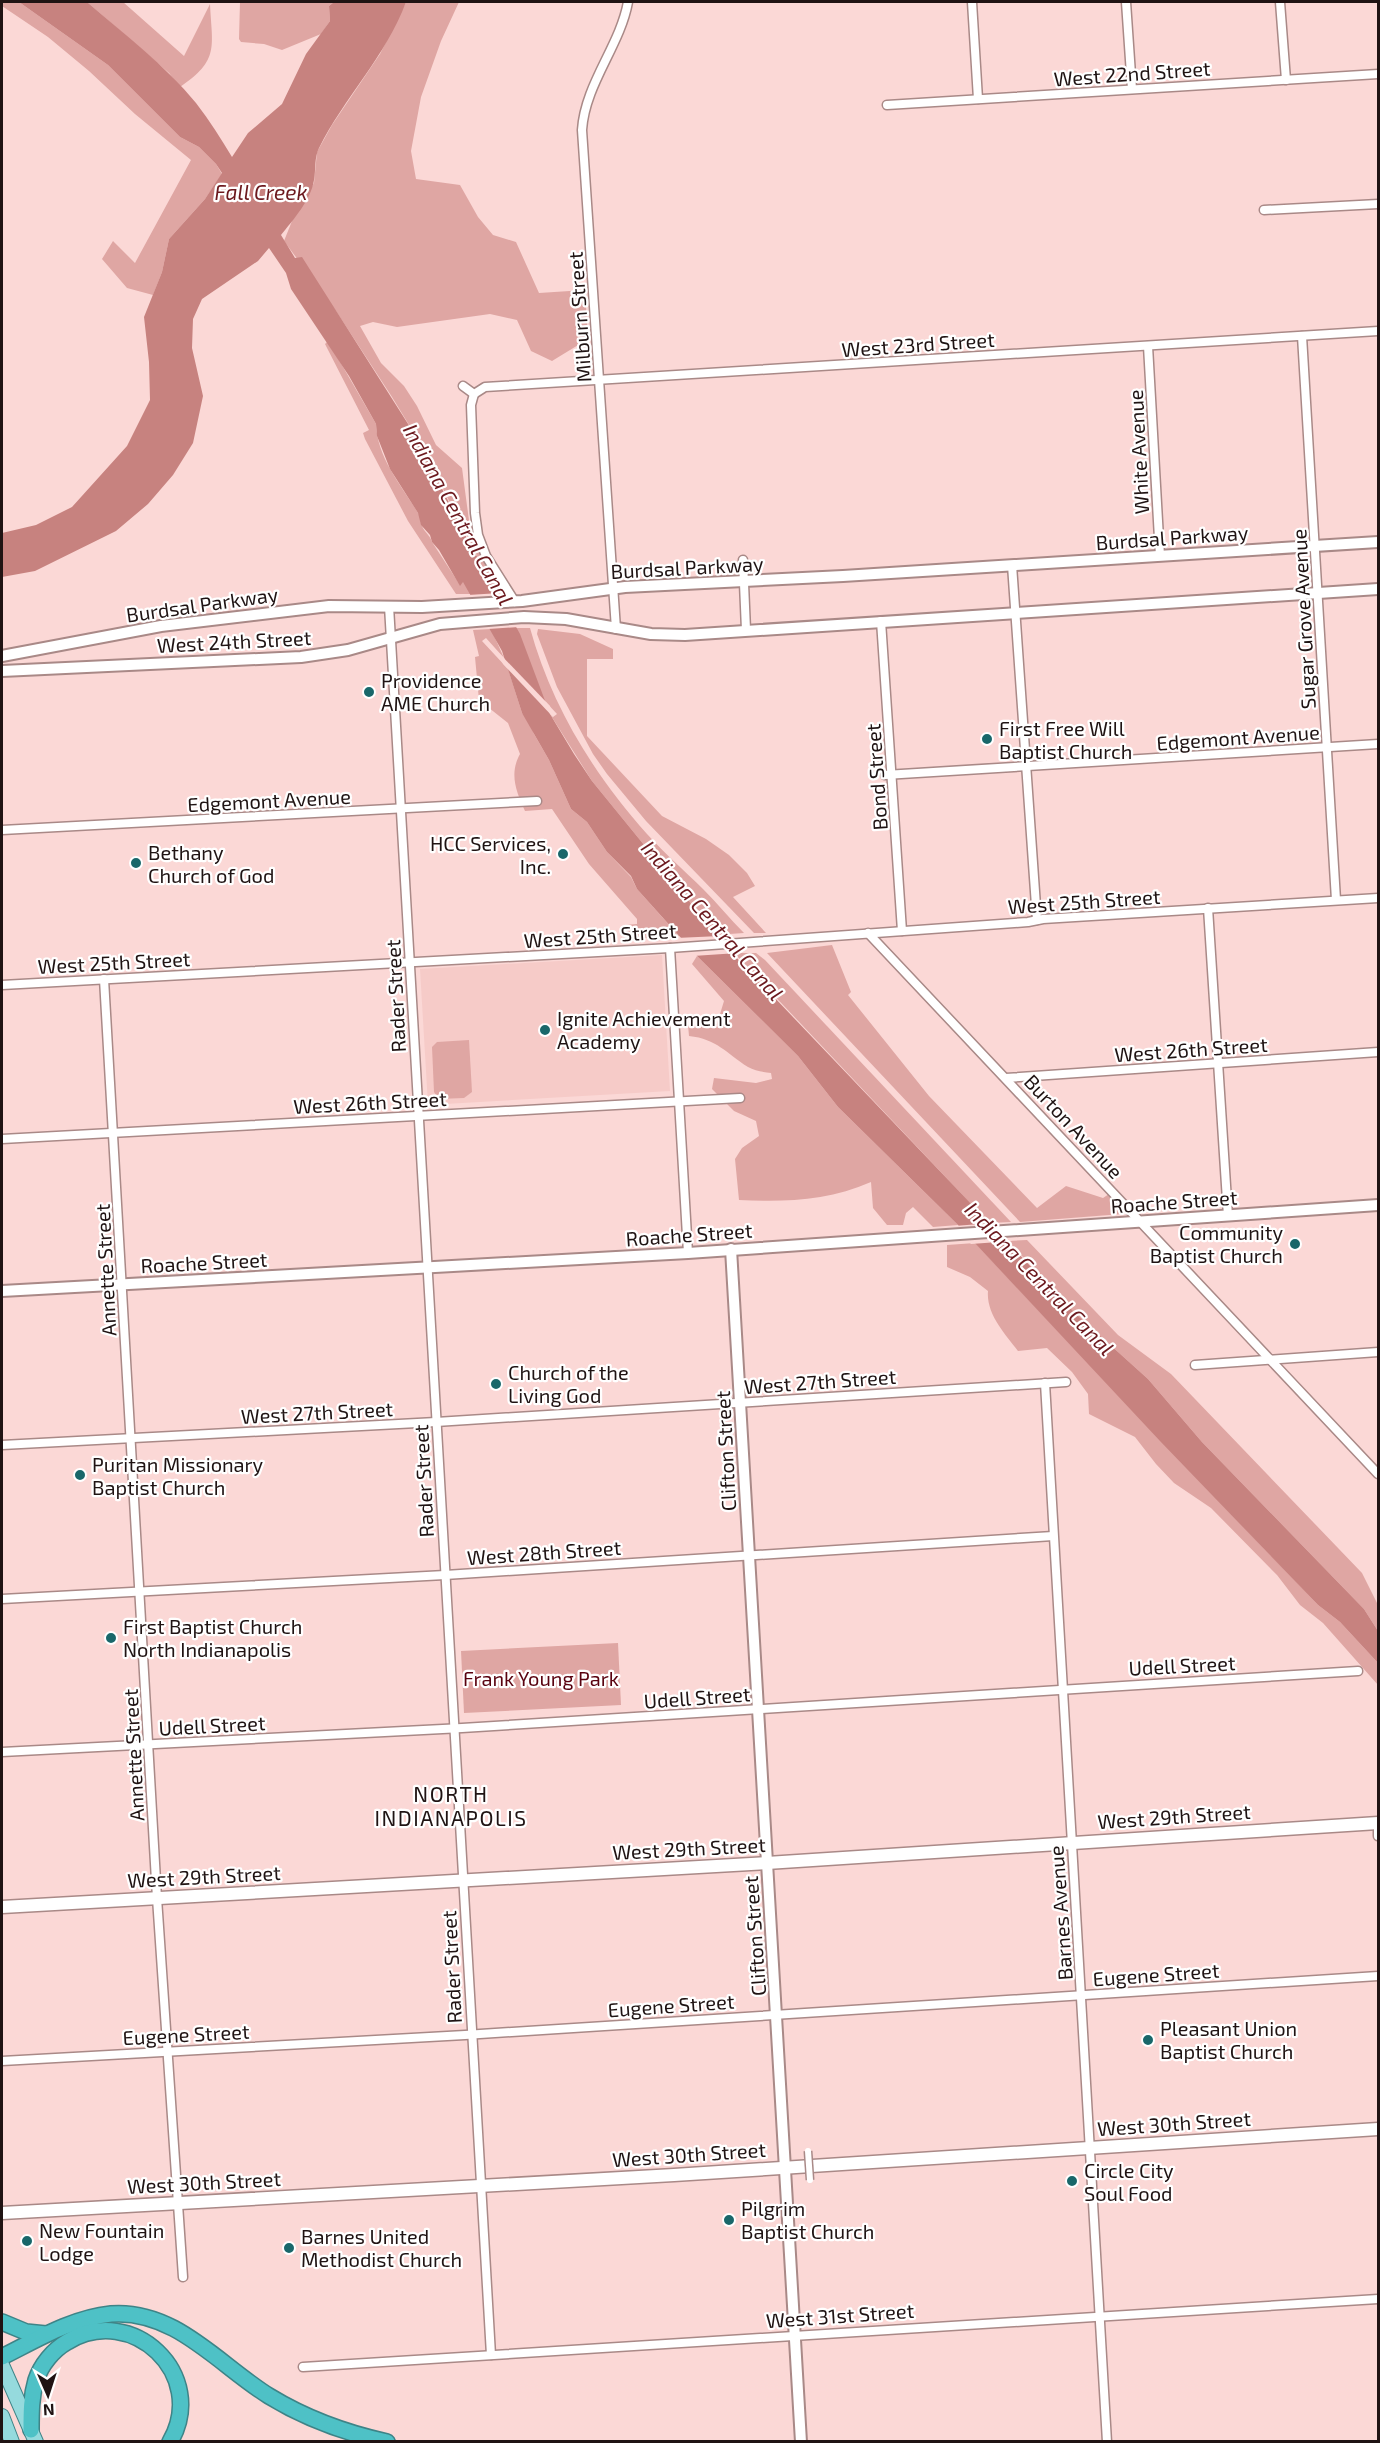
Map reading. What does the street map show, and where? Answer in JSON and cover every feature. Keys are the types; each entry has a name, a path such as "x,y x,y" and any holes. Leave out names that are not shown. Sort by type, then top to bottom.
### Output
{"highway":[{"path":"2,2357 49,2333 82,2320 111,2314 131,2314 154,2319 188,2336 254,2386 289,2407 333,2427 387,2442"},
{"path":"2,2322 26,2332 49,2333"},
{"path":"33,2436 33,2390 38,2375 48,2359 74,2337 111,2330 146,2342 160,2354 174,2373 180,2406 176,2428 170,2442"}],"main road":[{"name":"West 29th Street","path":"2,1906 767,1863 1378,1823"},
{"name":"West 30th Street","path":"2,2213 786,2168 1378,2129"},
{"path":"2,2365 33,2436"},
{"path":"2,2416 12,2442"}],"street":[{"path":"972,2 978,99"},
{"path":"1126,2 1132,89"},
{"path":"1280,2 1286,80"},
{"name":"Milburn Street","path":"616,628 583,126 588,101 627,6"},
{"name":"West 22nd Street","path":"887,105 1378,74"},
{"path":"1264,210 1378,204"},
{"name":"West 23rd Street","path":"474,394 485,387 1378,331"},
{"name":"Sugar Grove Avenue","path":"1302,336 1336,900"},
{"name":"White Avenue","path":"1148,346 1160,556"},
{"path":"463,386 474,394 471,405 478,536 510,602"},
{"name":"Burdsal Parkway","path":"2,656 180,623 329,606 458,605 510,602 615,588 1378,542"},
{"path":"743,560 746,630"},
{"path":"1012,565 1036,920"},
{"path":"616,628 673,635 1378,589"},
{"name":"Rader Street","path":"388,606 490,2355"},
{"name":"West 24th Street","path":"2,671 301,657 340,652 429,626 466,621 524,617 566,619 616,628"},
{"name":"Bond Street","path":"881,621 889,775 902,931"},
{"name":"Edgemont Avenue","path":"889,775 1378,744"},
{"name":"Edgemont Avenue","path":"2,830 537,801"},
{"name":"West 25th Street","path":"2,985 673,947 1208,908 1378,898"},
{"path":"1208,908 1228,1216"},
{"name":"Burton Avenue","path":"868,933 1378,1474"},
{"path":"673,947 678,1102 688,1253"},
{"name":"Annette Street","path":"104,979 171,2127 179,2203 183,2277"},
{"name":"West 26th Street","path":"1006,1078 1378,1052"},
{"name":"West 26th Street","path":"2,1139 740,1098"},
{"name":"Roache Street","path":"2,1292 688,1253 1378,1205"},
{"name":"Clifton Street","path":"731,1249 801,2442"},
{"path":"1195,1365 1378,1352"},
{"name":"West 27th Street","path":"2,1445 436,1422 1066,1382"},
{"name":"Barnes Avenue","path":"1045,1383 1107,2442"},
{"name":"West 28th Street","path":"2,1599 445,1575 1053,1536"},
{"name":"Udell Street","path":"2,1752 454,1728 1359,1671"},
{"path":"1378,1823 1378,1836"},
{"name":"Eugene Street","path":"2,2061 472,2035 1378,1976"},
{"path":"808,2151 810,2180"},
{"name":"West 31st Street","path":"303,2367 1378,2299"}],"shaded area":[{"name":"Ignite Achievement Academy","path":"662,955 670,1091 428,1105 420,969"}],"green space":[{"path":"2,2 19,2 108,65 180,137 199,147 216,164 222,174 205,199 169,239 162,272 153,295 127,288 102,259 113,241 135,263 191,160 48,37 2,6"},
{"path":"87,2 123,2 184,56 210,4 212,42 208,60 202,69 180,87 169,73"},
{"path":"240,2 334,2 329,6 330,21 321,34 282,50 264,44 241,42 239,39"},
{"path":"406,2 459,2 441,41 421,97 411,151 416,179 460,185 478,217 493,235 516,242 539,293 585,290 588,339 552,361 531,351 517,320 490,314 397,327 373,322 360,326 381,363 404,386 417,406 436,445 462,468 470,528 485,561 503,589 500,593 496,593 417,438 392,397 336,311 284,241 292,221 314,183 317,152 332,125 380,54"},
{"path":"328,341 376,424 377,436 386,460 419,515 423,528 460,585 463,581 471,594 456,594 408,521 365,439 363,433 369,430 325,344"},
{"path":"516,628 530,628 539,657 562,711 576,738 609,788 647,834 744,933 715,935 711,931 684,894 592,781 550,714 553,717 557,714 544,700"},
{"path":"491,629 504,658 486,638 482,641 508,669 522,713 549,760 571,809 587,822 607,852 631,877 637,889 679,936 631,939 626,937 625,925 637,924 637,919 589,864 552,809 525,811 514,776 520,754 508,723 479,700 475,657 479,656 473,630"},
{"path":"538,629 580,634 613,649 613,659 587,659 587,736 662,816 706,839 729,855 747,873 755,886 733,897 766,933 754,933 646,821 607,774 593,754 557,687 537,634"},
{"path":"832,945 851,992 848,995 929,1096 1037,1208 1066,1186 1103,1198 1109,1194 1122,1214 1020,1222 767,953"},
{"path":"734,953 756,953 765,960 1011,1222 989,1223"},
{"path":"697,956 798,1056 838,1107 958,1225 933,1227 913,1207 906,1213 903,1225 887,1225 873,1208 871,1182 822,1197 773,1201 739,1200 735,1159 742,1148 759,1136 756,1121 734,1111 712,1089 714,1078 756,1083 772,1079 771,1073 751,1068 714,1043 689,1036 688,1025 717,1024 724,1001 692,964"},
{"path":"469,1040 472,1092 464,1098 439,1099 434,1092 432,1047 437,1042"},
{"path":"1027,1240 1118,1335 1171,1374 1362,1573 1378,1605 1378,1631 1364,1609 1202,1442 1148,1379 1077,1315 1008,1241"},
{"path":"975,1243 1318,1605 1340,1622 1378,1663 1378,1685 1323,1623 1300,1605 1277,1575 1211,1508 1174,1483 1135,1437 1089,1414 1088,1394 1072,1372 1047,1348 1018,1351 993,1316 988,1291 970,1277 947,1267 947,1245"},
{"name":"Frank Young Park","path":"618,1643 621,1705 464,1713 461,1651"}],"water":[{"path":"19,2 87,2 144,50 184,89 206,116 232,157 248,133 282,104 306,54 330,21 329,6 334,2 406,2 387,41 319,148 309,195 281,235 295,258 302,257 417,438 464,533 520,634 550,714 592,781 684,894 711,931 1077,1315 1148,1379 1202,1442 1364,1609 1378,1631 1378,1663 1340,1622 1318,1605 1160,1441 957,1224 838,1107 798,1056 699,958 637,889 631,876 607,852 587,822 571,809 549,760 522,713 502,651 463,582 460,586 432,542 430,535 421,525 418,513 390,469 377,436 376,424 349,376 291,289 286,273 269,248 258,261 202,299 193,319 192,348 203,396 193,443 173,475 148,504 116,531 35,571 2,577 2,533 36,525 72,507 127,446 150,400 144,317 162,272 169,239 205,199 222,173 199,147 180,137 108,65"}],"pier":[{"path":"500,593 505,608 508,608 519,627 488,629 468,595"},
{"path":"499,653 550,706 553,717 503,664"},
{"path":"720,936 738,953 693,956 676,938"},
{"path":"993,1223 1012,1241 971,1244 954,1226"}],"place":[{"name":"Providence AME Church","path":"369,692"},
{"name":"First Free Will Baptist Church","path":"987,739"},
{"name":"HCC Services, Inc.","path":"563,854"},
{"name":"Bethany Church of God","path":"136,863"},
{"name":"Ignite Achievement Academy","path":"545,1030"},
{"name":"Community Baptist Church","path":"1295,1244"},
{"name":"Church of the Living God","path":"496,1384"},
{"name":"Puritan Missionary Baptist Church","path":"80,1475"},
{"name":"First Baptist Church North Indianapolis","path":"111,1638"},
{"name":"Pleasant Union Baptist Church","path":"1148,2040"},
{"name":"Circle City Soul Food","path":"1072,2181"},
{"name":"Pilgrim Baptist Church","path":"729,2220"},
{"name":"New Fountain Lodge","path":"27,2241"},
{"name":"Barnes United Methodist Church","path":"289,2248"}],"district":[{"name":"NORTH INDIANAPOLIS","path":"451,1805"}],"water label":[{"name":"Fall Creek","path":"261,191"},
{"name":"Indiana Central Canal","path":"459,514"},
{"name":"Indiana Central Canal","path":"713,920"},
{"name":"Indiana Central Canal","path":"1040,1278"}]}
